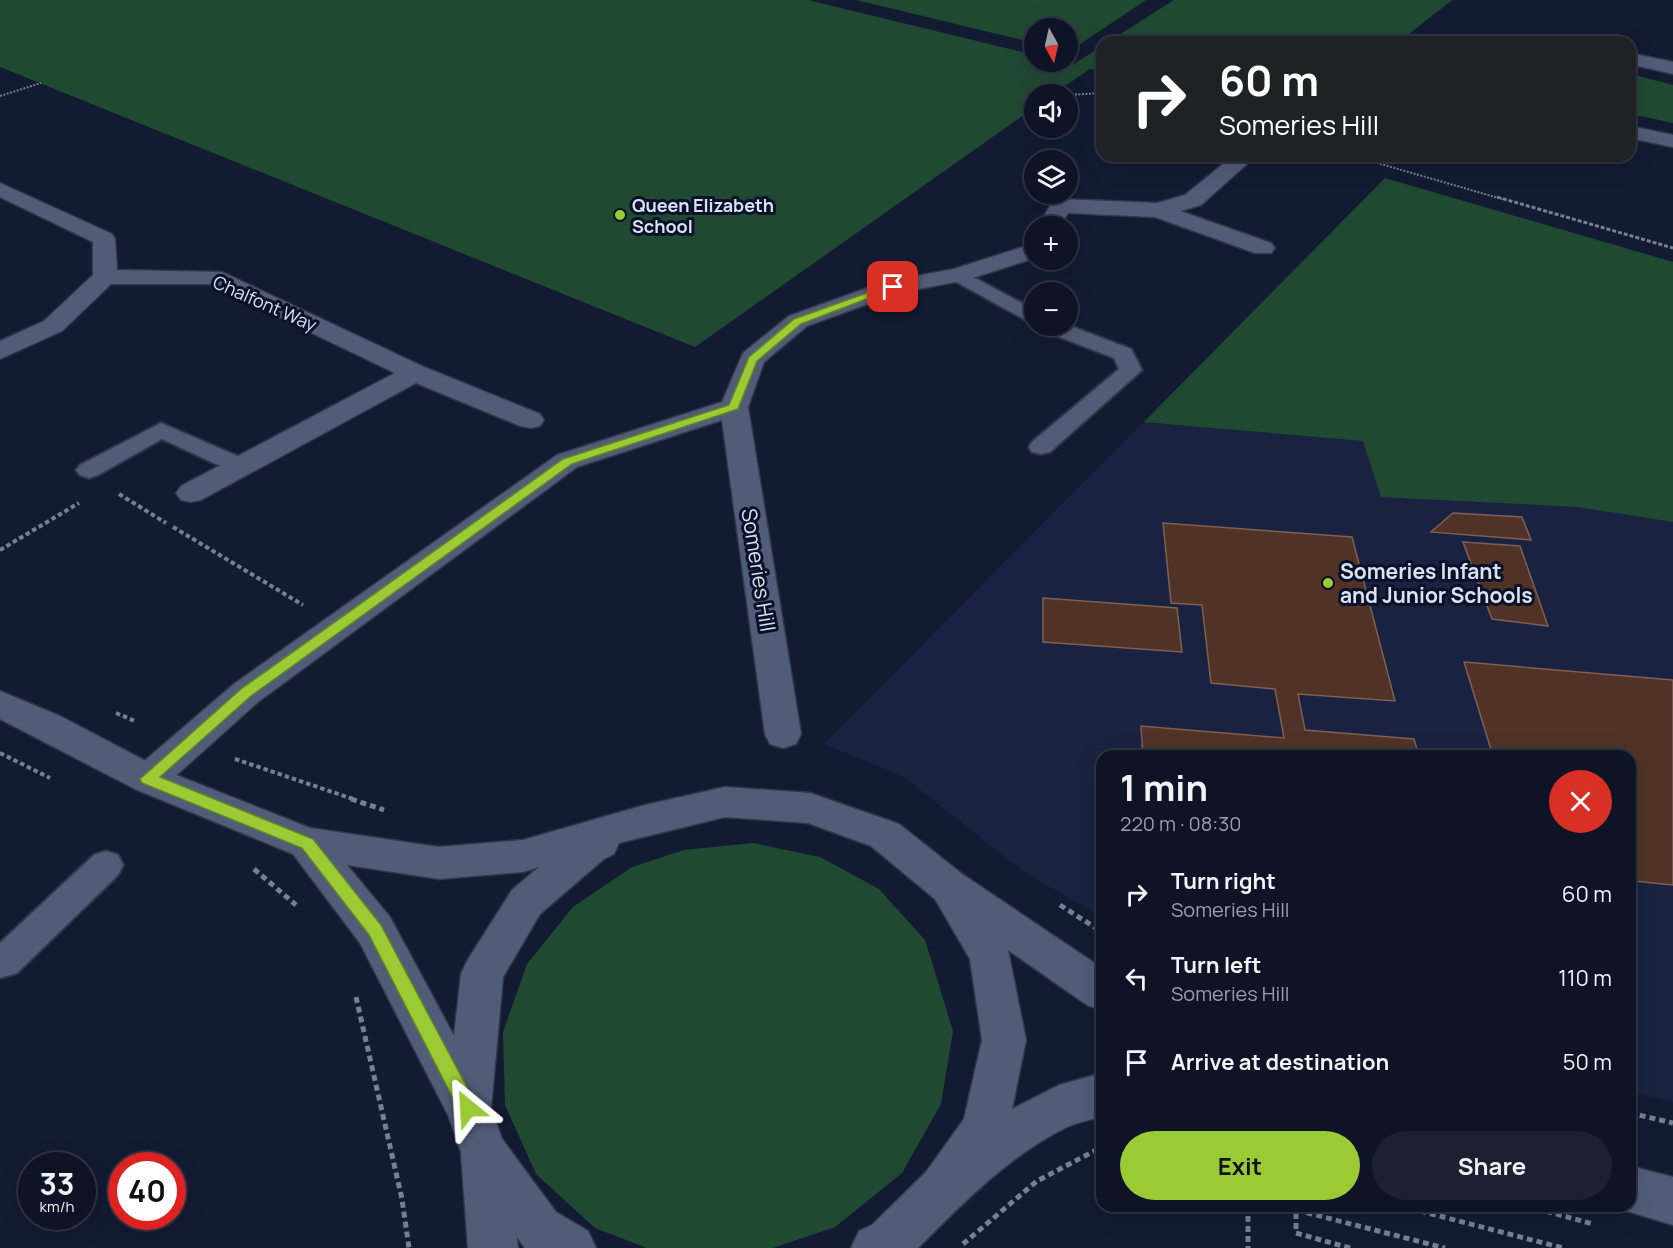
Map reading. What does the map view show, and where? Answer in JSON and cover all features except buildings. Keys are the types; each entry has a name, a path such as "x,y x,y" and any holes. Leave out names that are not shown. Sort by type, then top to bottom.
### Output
{"street":[{"path":"1636,59 1673,68"},
{"path":"1636,133 1673,141"},
{"path":"1158,210 1193,200 1239,162"},
{"path":"0,189 104,239 105,277 53,326 0,351"},
{"path":"1055,216 1061,206 1158,210 1263,248"},
{"name":"Someries Hill","path":"783,734 734,407 752,359 798,321 893,287 958,275 1024,254"},
{"name":"Chalfont Way","path":"105,277 214,278 415,373 530,420"},
{"path":"191,493 415,373"},
{"path":"148,779 246,693 567,461 734,407"},
{"path":"0,704 47,725 148,779 307,843 439,863 523,856 645,820 726,802 810,808 885,835 948,886 1096,988"},
{"path":"468,1108 482,974 526,902 590,848 645,820"},
{"path":"307,843 375,930 468,1108 484,1153 493,1248"},
{"path":"944,1189 985,1128 1004,1040 990,954 948,886"},
{"path":"881,1246 944,1189 1008,1136 1059,1107 1096,1097"},
{"path":"484,1153 540,1229 571,1248"},
{"path":"1636,1192 1673,1201"}],"lane":[{"path":"958,275 1024,313"},
{"path":"1041,447 1131,370 1123,354 1077,336"},
{"path":"89,470 161,430 240,466"},
{"path":"0,962 4,963 106,865"}],"path":[{"path":"0,96 41,83"},
{"path":"1078,94 1096,93"},
{"path":"1374,162 1673,248"},
{"path":"115,492 338,626"},
{"path":"0,550 87,498"},
{"path":"0,753 52,779"},
{"path":"233,759 387,811"},
{"path":"251,866 302,911"},
{"path":"355,993 402,1199 409,1248"},
{"path":"1636,1114 1673,1123"},
{"path":"958,1248 1037,1180 1096,1151"},
{"path":"1248,1212 1248,1248"},
{"path":"1296,1212 1296,1233 1350,1248"},
{"path":"1311,1212 1445,1248"},
{"path":"1424,1212 1563,1248"}],"shaded area":[{"name":"Someries Infant and Junior Schools","path":"1385,178 1673,262 1673,1102 1636,1093 1636,750 1096,750 1096,914 1024,872 904,777 824,744"}],"green space":[{"name":"Queen Elizabeth School","path":"0,0 808,0 1024,52 1024,72 1078,72 1078,61 1096,50 1096,70 1090,69 1068,84 1024,84 1024,115 695,347 0,67"},
{"path":"856,0 1146,0 1078,46 1078,18 1024,18 1024,40"},
{"path":"1174,0 1452,0 1407,36 1117,36"},
{"path":"1636,75 1673,85 1673,123 1636,115"},
{"path":"1385,178 1673,262 1673,522 1578,507 1381,497 1363,441 1144,422"},
{"path":"753,843 820,857 879,889 925,940 953,1031 941,1104 902,1173 835,1227 773,1248 647,1248 595,1228 536,1174 505,1105 503,1032 527,964 573,907 632,867 684,850"}],"place":[{"name":"Queen Elizabeth School","path":"620,215"},
{"name":"Someries Infant and Junior Schools","path":"1328,583"}],"route":[{"path":"468,1108 375,930 307,843 148,779 246,693 567,461 734,407 752,359 798,321 893,287"}]}
